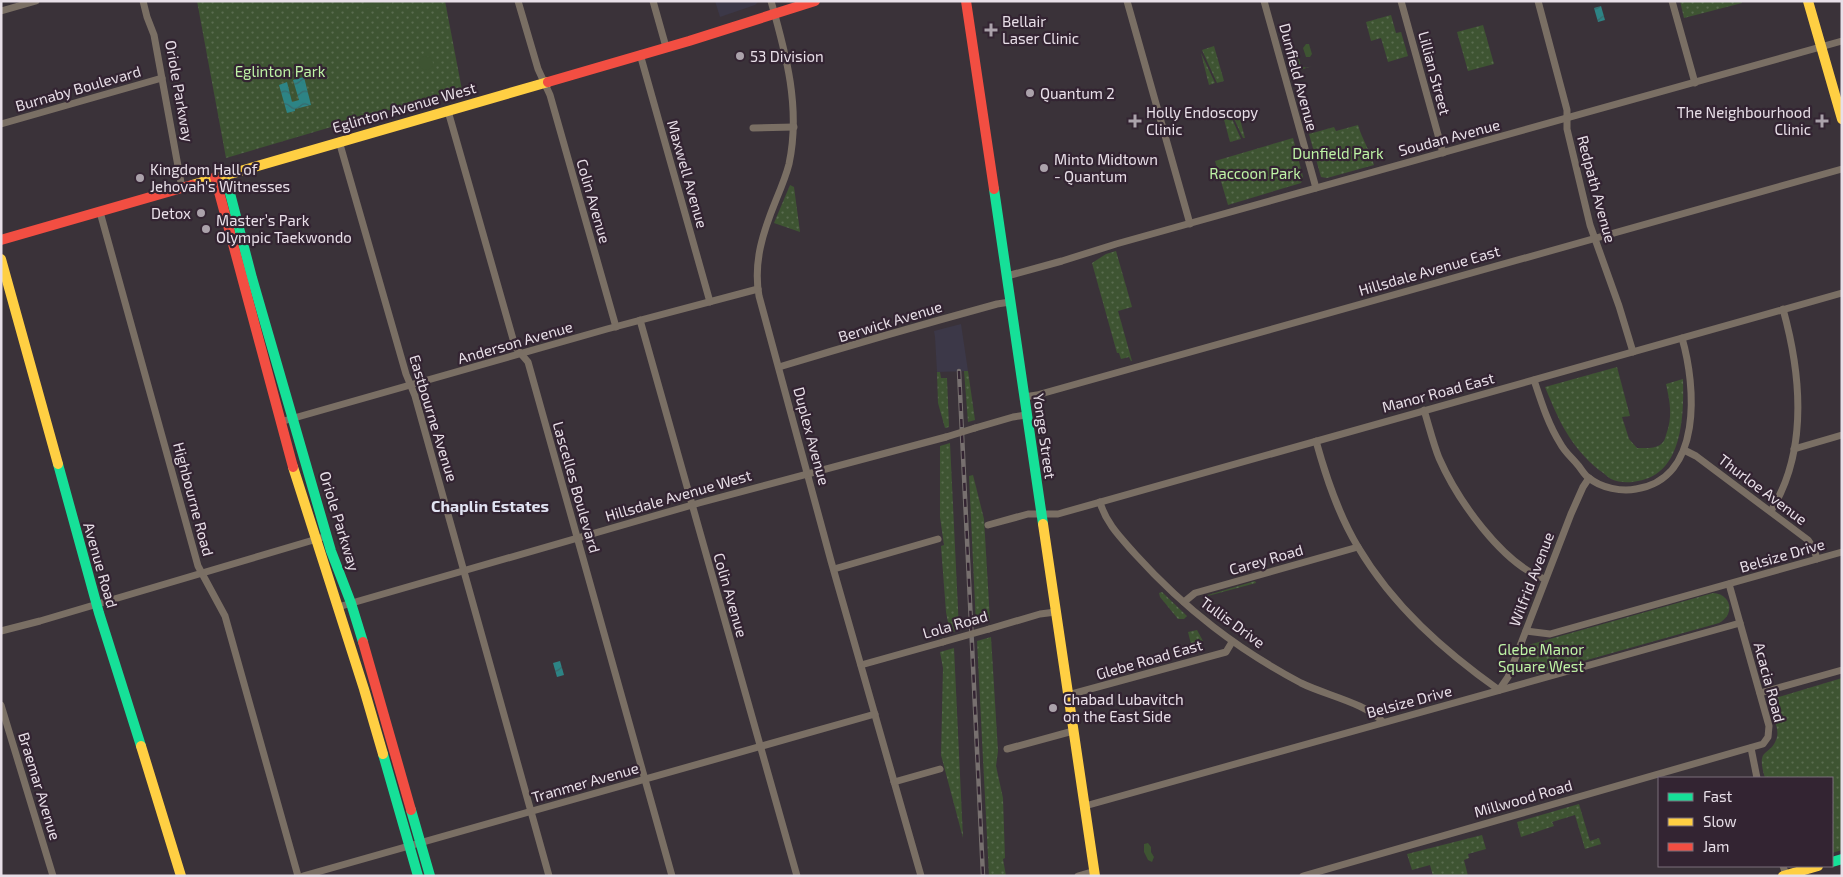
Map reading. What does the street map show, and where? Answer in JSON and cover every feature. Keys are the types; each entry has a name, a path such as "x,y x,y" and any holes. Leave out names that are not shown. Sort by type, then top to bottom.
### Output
{"main road":[{"name":"Eglinton Avenue West","path":"1,240 545,83 815,1"},
{"name":"Yonge Street","path":"966,1 1095,874"},
{"path":"1808,1 1842,119"},
{"name":"Oriole Parkway","path":"220,176 280,422 315,539 338,607 418,876"},
{"name":"Oriole Parkway","path":"228,205 294,418 331,551 377,688 430,876"},
{"name":"Avenue Road","path":"1,259 97,604 181,876"},
{"path":"1784,872 1812,867"}],"street":[{"path":"1,11 36,1"},
{"name":"Oriole Parkway","path":"142,1 154,35 182,188"},
{"name":"Colin Avenue","path":"518,1 538,69 545,83 616,327"},
{"path":"652,1 666,47"},
{"name":"Duplex Avenue","path":"771,1 790,78 794,108 794,127 789,165 759,248 758,289 834,569 921,876"},
{"path":"1128,1 1190,224"},
{"name":"Dunfield Avenue","path":"1264,1 1316,188"},
{"name":"Lillian Street","path":"1401,1 1443,153"},
{"name":"Redpath Avenue","path":"1538,1 1567,110 1567,129 1590,225 1633,352"},
{"path":"1672,1 1695,83"},
{"name":"Soudan Avenue","path":"1007,276 1842,41"},
{"name":"Maxwell Avenue","path":"640,54 710,302"},
{"name":"Burnaby Boulevard","path":"1,124 162,78"},
{"name":"Lascelles Boulevard","path":"448,111 513,339 516,348 528,362 672,876"},
{"path":"753,128 794,127"},
{"name":"Eastbourne Avenue","path":"339,142 410,386 415,396 549,876"},
{"name":"Hillsdale Avenue East","path":"1024,398 1037,396 1842,169"},
{"name":"Highbourne Road","path":"100,212 198,566 225,616 298,876"},
{"name":"Anderson Avenue","path":"280,422 522,355 640,320 758,289"},
{"name":"Manor Road East","path":"988,525 1028,514 1054,515 1842,293"},
{"name":"Berwick Avenue","path":"779,368 895,332 1010,302"},
{"path":"1770,511 1785,481 1794,448 1797,422 1798,381 1794,349 1784,309"},
{"name":"Colin Avenue","path":"640,320 797,876"},
{"path":"1534,380 1551,426 1560,444 1589,478 1604,486 1617,489 1633,490 1648,487 1662,479 1669,472 1684,450 1690,425 1692,401 1682,338"},
{"path":"1424,410 1439,457 1455,488 1474,515 1493,541 1508,556 1545,579"},
{"name":"Hillsdale Avenue West","path":"338,607 576,538 1026,415"},
{"path":"1794,448 1842,434"},
{"path":"1316,441 1339,510 1358,547 1388,592 1419,626 1475,674 1499,690"},
{"name":"Thurloe Avenue","path":"1684,450 1696,456 1808,540 1814,549 1817,559"},
{"name":"Wilfrid Avenue","path":"1499,690 1508,677 1571,514 1589,478"},
{"name":"Tullis Drive","path":"1100,502 1104,515 1113,529 1151,571 1184,602 1232,642 1303,684 1372,712 1383,722"},
{"path":"1,631 327,536"},
{"path":"834,569 938,539"},
{"name":"Carey Road","path":"1184,602 1195,593 1358,547"},
{"name":"Belsize Drive","path":"1526,631 1550,634 1842,552"},
{"name":"Acacia Road","path":"1729,584 1769,726 1769,734 1766,741 1751,748"},
{"name":"Lola Road","path":"861,665 1040,614 1056,612"},
{"name":"Belsize Drive","path":"1085,806 1740,623"},
{"name":"Glebe Road East","path":"1068,696 1226,652 1232,642"},
{"path":"1760,693 1842,670"},
{"name":"Braemar Avenue","path":"1,705 53,876"},
{"name":"Tranmer Avenue","path":"303,876 875,714"},
{"path":"1007,749 1074,731"},
{"path":"1751,748 1757,777"},
{"name":"Millwood Road","path":"1303,876 1751,748"},
{"path":"894,782 940,769"},
{"path":"1078,876 1095,874"}],"shaded area":[{"path":"715,1 759,1 755,5 720,17"},
{"path":"961,324 968,371 937,372 934,331"}],"green space":[{"name":"Eglinton Park","path":"197,1 445,1 462,90 226,158"},
{"path":"364,1 392,1 392,4 365,9"},
{"path":"1680,1 1740,1 1742,3 1684,18"},
{"path":"1391,15 1396,33 1401,32 1408,56 1388,62 1381,38 1371,41 1366,22"},
{"path":"1483,25 1494,64 1468,71 1457,32"},
{"path":"1306,44 1309,44 1312,54 1310,57 1306,57 1303,48"},
{"path":"1214,46 1224,81 1217,83 1202,50"},
{"path":"1292,46 1296,49 1301,66 1307,68 1292,73 1285,49"},
{"path":"1201,53 1215,83 1209,85"},
{"path":"426,56 431,58 433,63 431,68 426,70 421,68 419,63 421,58"},
{"path":"1237,108 1245,138 1243,138 1230,110"},
{"path":"1228,110 1241,139 1230,142 1222,112"},
{"name":"Dunfield Park","path":"1358,125 1374,165 1327,178 1321,177 1309,134 1334,127 1336,131"},
{"name":"Raccoon Park","path":"1293,138 1303,177 1301,183 1228,205 1215,161"},
{"path":"790,185 794,187 800,232 774,223"},
{"path":"1116,251 1132,307 1118,311 1132,361 1129,357 1121,359 1119,353 1117,353 1092,263 1106,254"},
{"path":"1617,367 1630,416 1622,417 1629,439 1637,448 1655,447 1663,442 1670,416 1670,403 1666,384 1683,379 1681,425 1678,441 1672,455 1664,467 1653,476 1635,482 1621,482 1611,479 1580,452 1566,432 1545,387"},
{"path":"964,371 968,371 975,420 968,422"},
{"path":"937,372 940,372 941,378 947,378 949,427 945,428 938,403"},
{"path":"950,443 959,630 950,633 946,612 941,546 944,545 940,517 940,446"},
{"path":"973,475 984,519 990,621 976,625 969,476"},
{"path":"1255,581 1256,583 1204,597 1208,595"},
{"path":"1162,592 1187,616 1184,619 1178,619 1160,597 1159,593"},
{"name":"Glebe Manor Square West","path":"1713,593 1724,597 1729,605 1727,615 1719,623 1537,674 1527,671 1521,663 1523,651 1532,644"},
{"path":"1197,630 1203,641 1191,644 1188,632"},
{"path":"991,637 998,751 996,766 1003,798 1005,858 1003,859 1006,876 989,876 977,641"},
{"path":"954,648 963,838 941,755 943,668 940,652"},
{"path":"1842,678 1842,850 1833,853 1833,777 1765,777 1762,768 1763,756 1771,748 1777,737 1777,727 1771,708 1772,699"},
{"path":"1579,804 1590,841 1599,838 1601,844 1585,849 1575,815 1552,822 1554,826 1521,837 1517,822"},
{"path":"1482,835 1486,849 1468,854 1469,858 1464,860 1468,876 1433,876 1430,865 1412,870 1407,854"},
{"path":"1148,843 1154,857 1152,862 1148,860 1144,852 1144,844"}],"water":[{"path":"1601,6 1605,20 1598,22 1594,8"},
{"path":"304,77 311,105 287,113 279,85 287,82 292,102 299,100 293,80"},
{"path":"560,661 564,675 557,677 553,663"}],"railway":[{"path":"959,371 983,876"}],"traffic: fast":[{"path":"225,174 252,278 331,551 351,603 363,642"},
{"path":"994,189 1043,524"},
{"path":"58,464 99,613 141,746"},
{"path":"383,754 418,876"},
{"path":"411,810 430,876"},
{"path":"1833,862 1842,859"}],"traffic: slow":[{"path":"1808,1 1842,119"},
{"path":"192,185 548,82"},
{"path":"1,259 58,464"},
{"path":"293,467 383,754"},
{"path":"1043,524 1095,876"},
{"path":"141,746 181,876"},
{"path":"1783,876 1814,867"}],"traffic: jam":[{"path":"548,82 689,41 815,1"},
{"path":"966,1 994,189"},
{"path":"215,177 293,467"},
{"path":"1,240 192,185"},
{"path":"363,642 411,810"}],"place":[{"name":"Bellair Laser Clinic","path":"991,30"},
{"name":"53 Division","path":"740,56"},
{"name":"Quantum 2","path":"1030,93"},
{"name":"Holly Endoscopy Clinic","path":"1135,121"},
{"name":"The Neighbourhood Clinic","path":"1822,121"},
{"name":"Minto Midtown - Quantum","path":"1044,168"},
{"name":"Kingdom Hall of Jehovah's Witnesses","path":"140,178"},
{"name":"Detox","path":"201,213"},
{"name":"Master’s Park Olympic Taekwondo","path":"206,229"},
{"name":"Chabad Lubavitch on the East Side","path":"1053,708"}],"district":[{"name":"Chaplin Estates","path":"490,505"}]}
